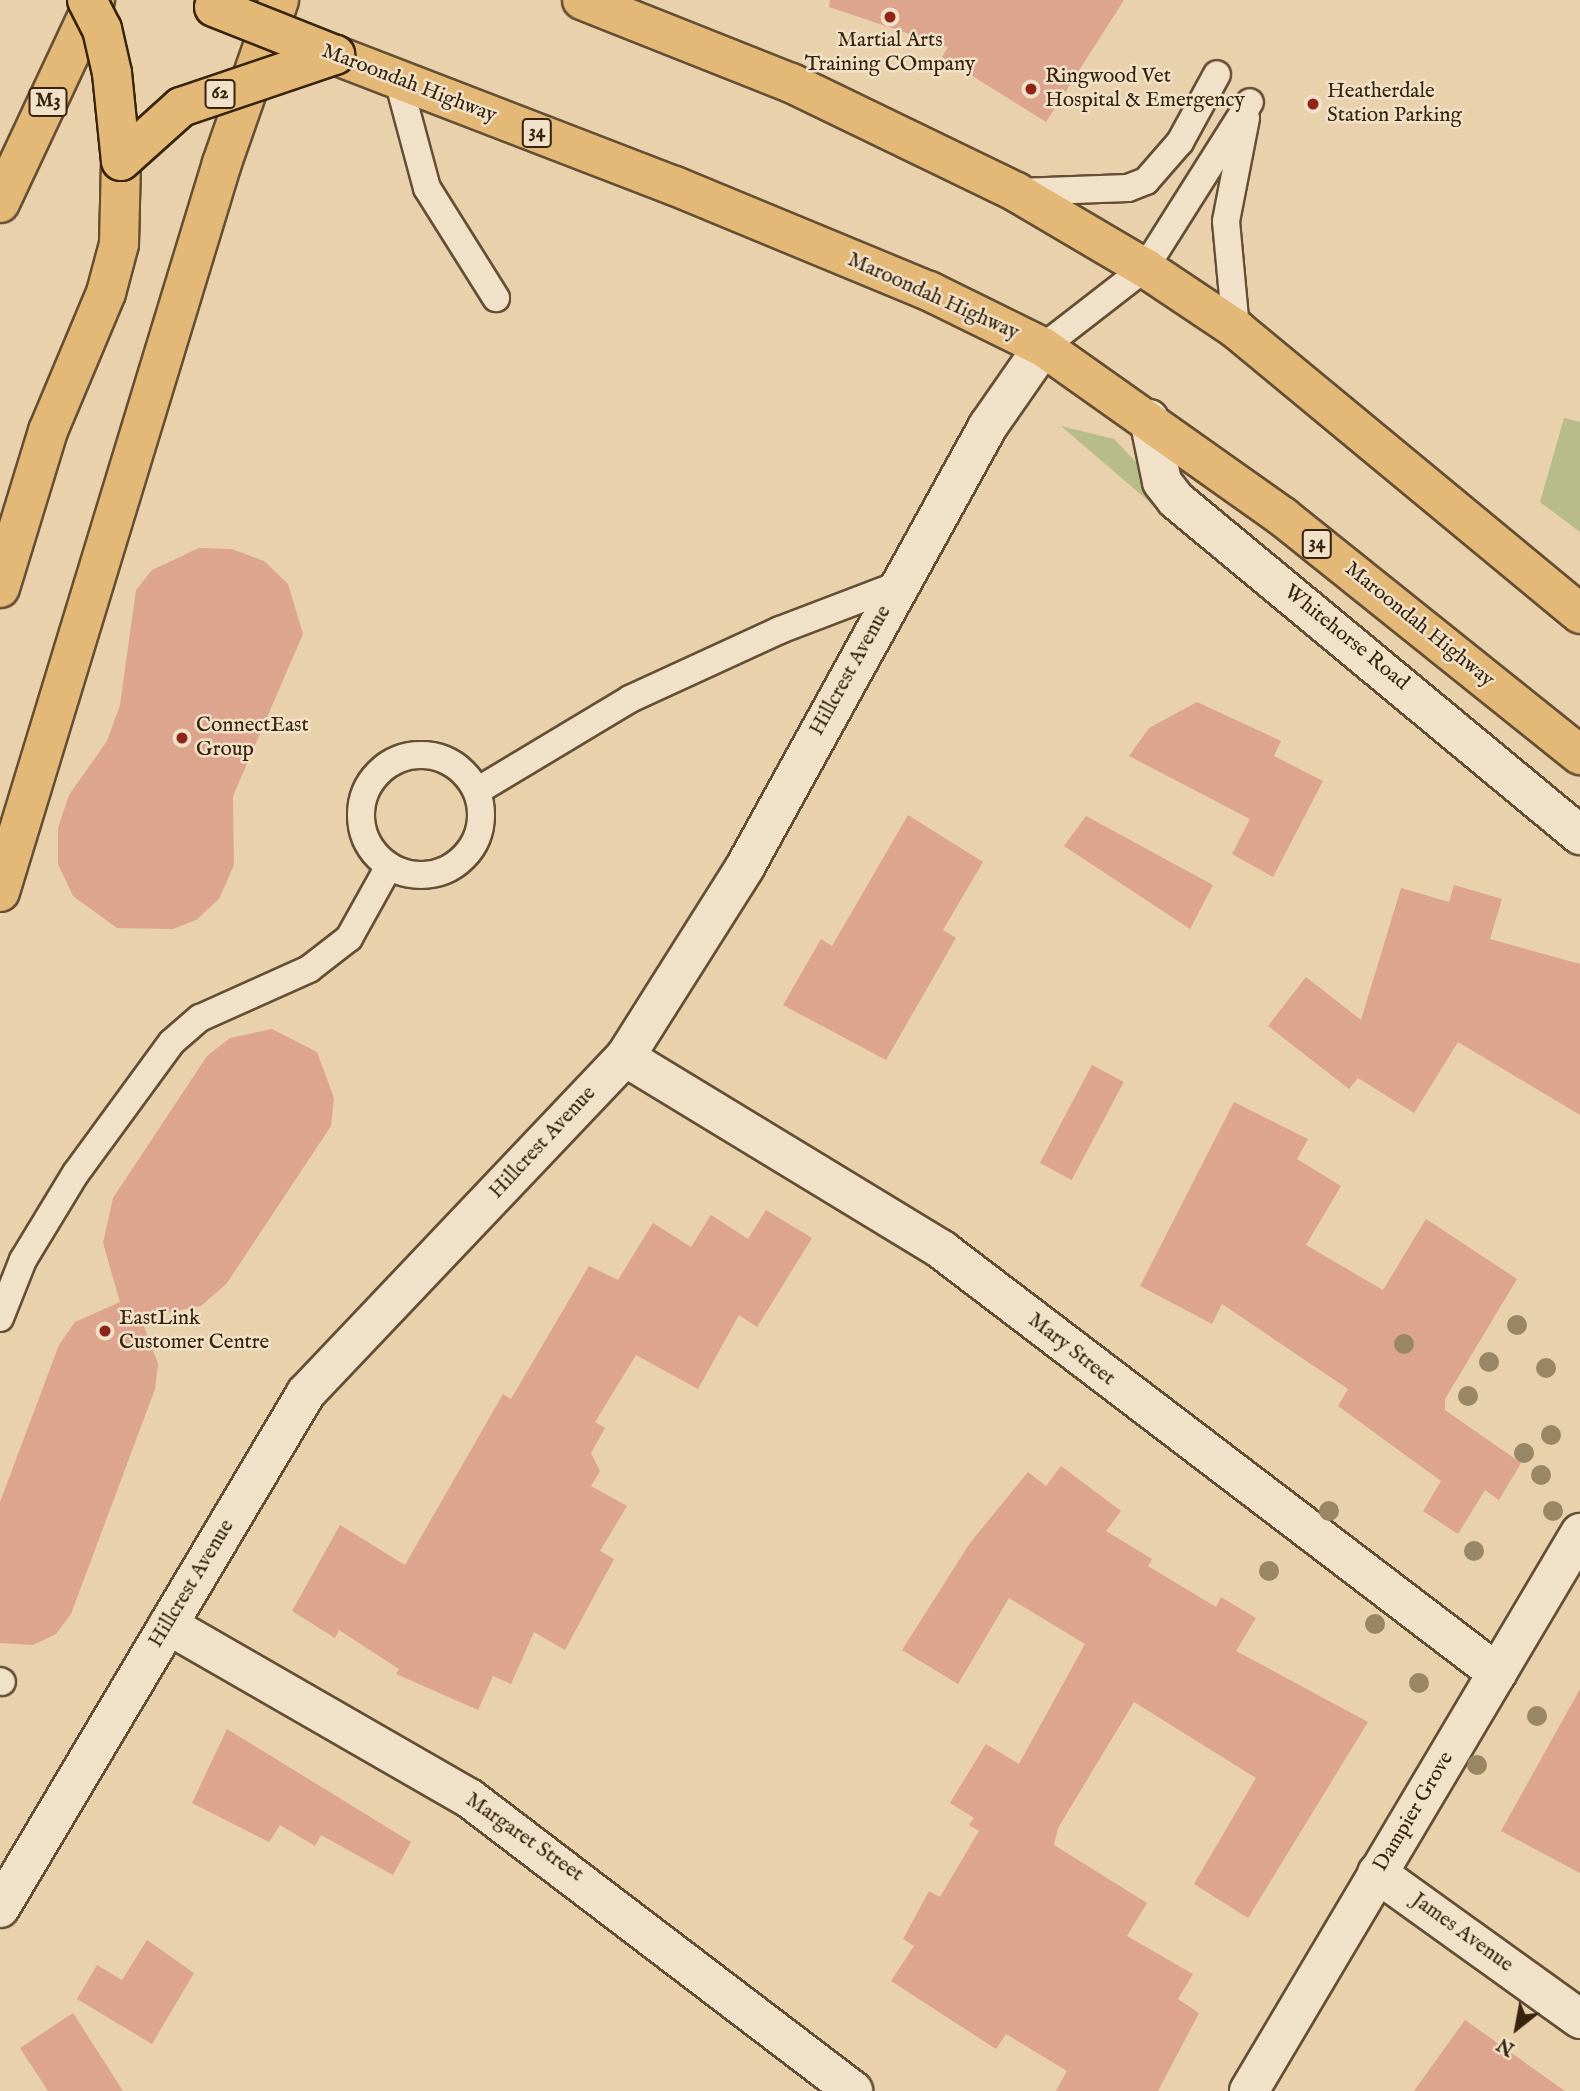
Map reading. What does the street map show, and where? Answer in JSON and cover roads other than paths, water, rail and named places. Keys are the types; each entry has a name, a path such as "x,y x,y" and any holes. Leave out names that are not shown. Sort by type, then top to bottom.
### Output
{"highway":[{"path":"0,588 48,431 106,293 119,244 121,161 112,74 102,29 87,0"},
{"name":"M3","path":"0,203 95,0"},
{"path":"0,892 222,163 279,0"},
{"path":"582,0 791,83 1016,192 1145,268 1236,329 1580,614"},
{"name":"Maroondah Highway","path":"206,2 398,80 675,186 929,291 1043,347 1149,419 1283,517 1580,755"},
{"name":"62","path":"121,161 181,107 335,55"},
{"path":"0,514 48,431"}],"street":[{"name":"Hillcrest Avenue","path":"0,1908 306,1393 625,1057 745,867 999,406 1043,347"},
{"name":"Whitehorse Road","path":"1149,419 1162,482 1176,500 1580,835"},
{"name":"Mary Street","path":"625,1057 942,1250 1497,1673"},
{"name":"Dampier Grove","path":"1249,2091 1580,1533"},
{"name":"Margaret Street","path":"168,1625 469,1798 615,1903 853,2091"},
{"name":"James Avenue","path":"1377,1873 1580,2018"}],"lane":[{"path":"1016,192 1128,188 1146,181 1180,142 1217,74"},
{"path":"398,80 427,188 496,298"},
{"path":"1043,347 1145,268 1250,102 1226,221 1236,329"},
{"path":"477,791 630,699 780,630 898,585"},
{"path":"428,754 449,760 477,791 480,828 461,861 426,875 389,866 373,853 360,815 363,795 388,762 428,754"},
{"path":"0,1318 23,1261 76,1172 172,1042 200,1017 309,969 349,938 389,866"}],"place":[{"name":"Martial Arts Training COmpany","path":"890,17"},
{"name":"Ringwood Vet Hospital & Emergency","path":"1031,89"},
{"name":"Heatherdale Station Parking","path":"1313,104"},
{"name":"ConnectEast Group","path":"182,738"},
{"name":"EastLink Customer Centre","path":"105,1331"}]}
